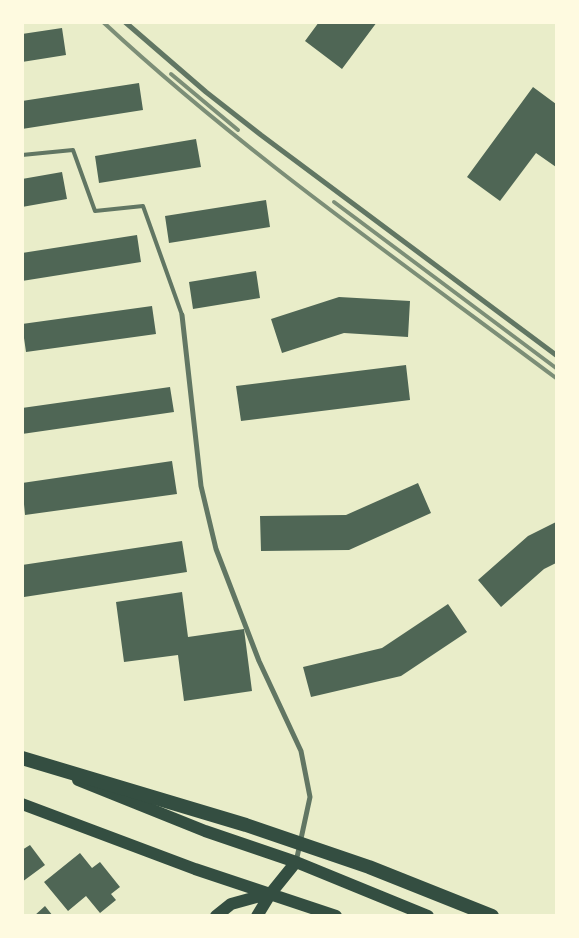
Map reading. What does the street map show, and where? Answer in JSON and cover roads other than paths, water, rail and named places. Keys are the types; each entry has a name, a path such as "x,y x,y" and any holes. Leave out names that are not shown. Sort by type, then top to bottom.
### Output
{"highway":[{"path":"22,758 246,824 369,867 492,916"}],"main road":[{"path":"22,758 205,831 296,862 428,916"},
{"path":"22,804 195,869 271,893 314,913 336,916"},
{"path":"257,916 271,893 296,862"},
{"path":"216,916 231,904 271,893"}],"street":[{"path":"125,22 206,92 261,135 556,355"},
{"path":"182,315 201,486 216,549 259,661 301,751 310,797 296,862"}],"lane":[{"path":"22,155 73,150 95,211 143,206 182,315"}],"railway":[{"path":"103,22 212,117 268,162 556,378"},
{"path":"171,74 238,130"},
{"path":"334,202 556,368"}]}
